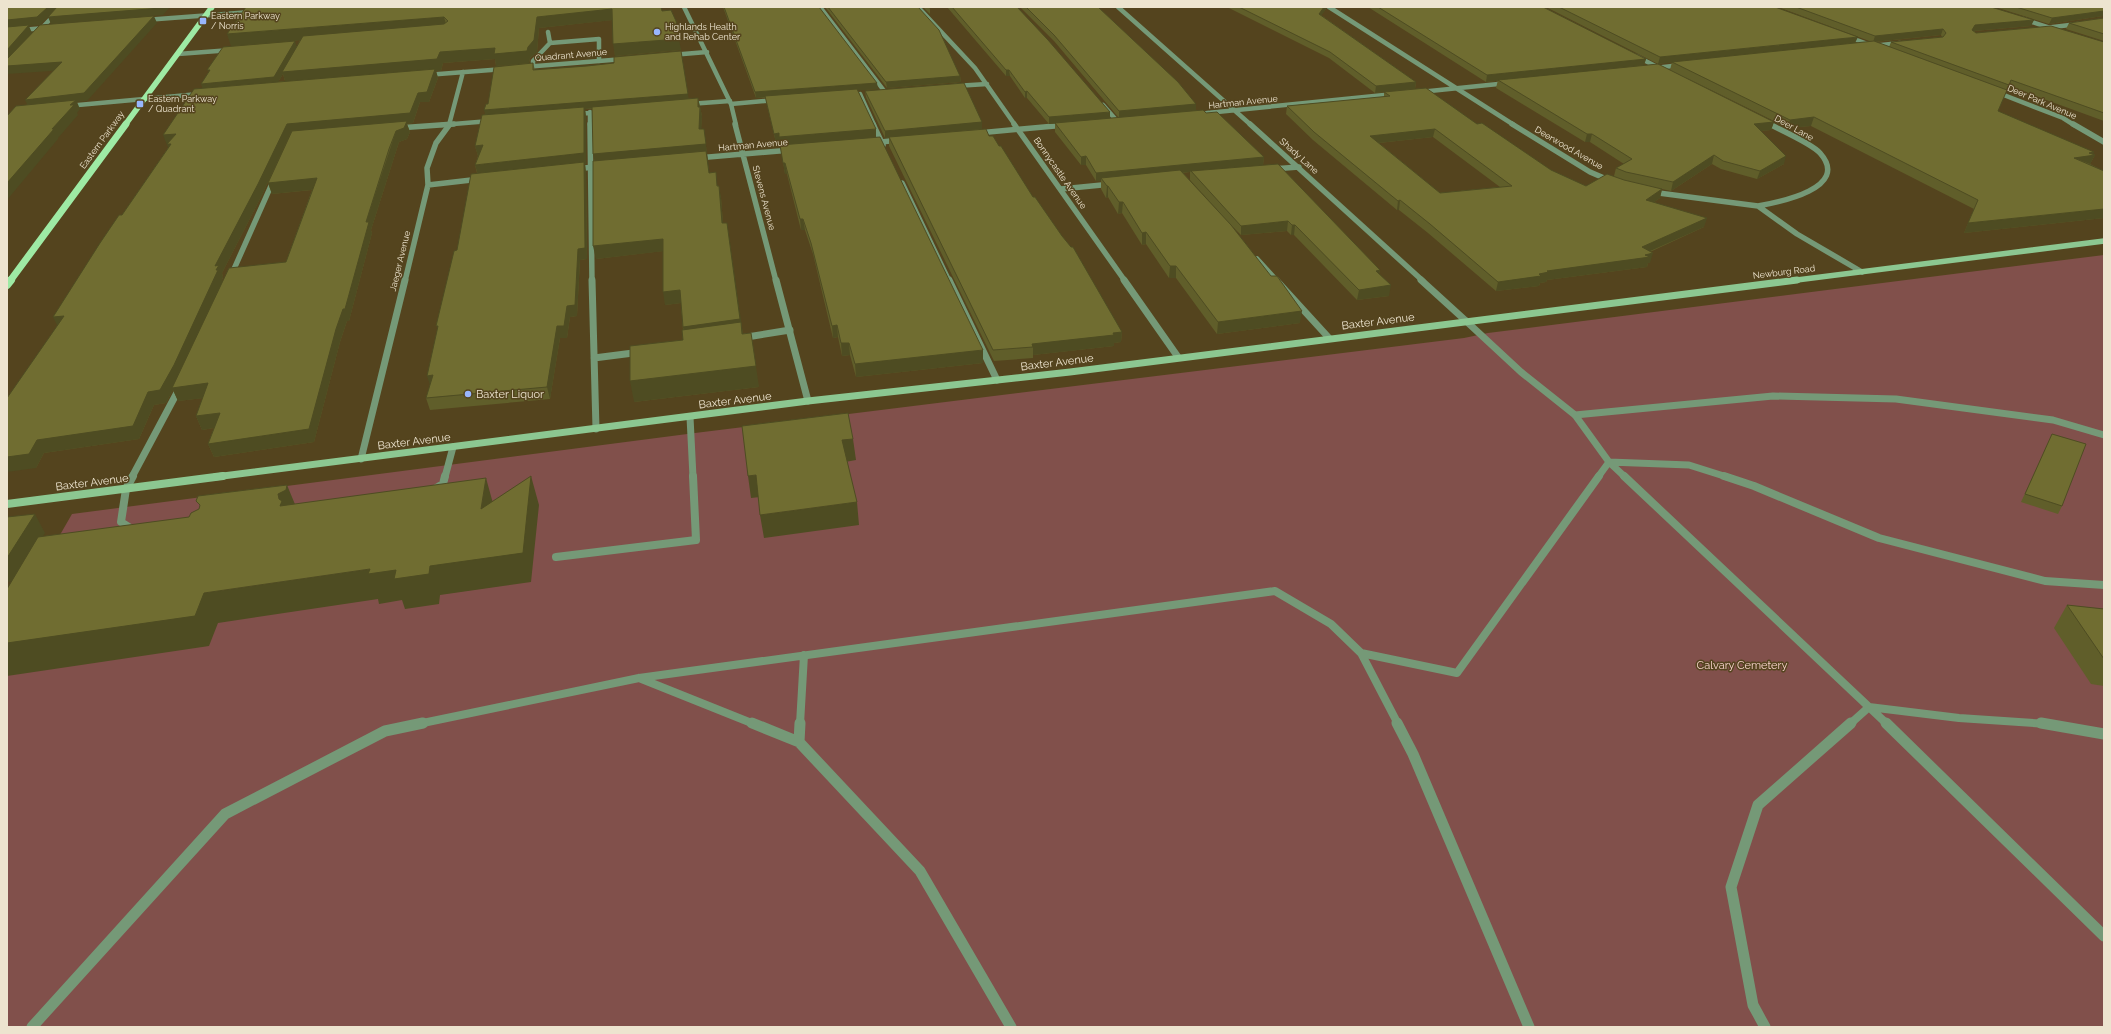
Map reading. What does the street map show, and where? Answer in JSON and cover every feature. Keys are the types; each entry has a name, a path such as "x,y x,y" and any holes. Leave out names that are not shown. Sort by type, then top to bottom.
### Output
{"main road":[{"name":"Eastern Parkway","path":"7,285 212,7"},
{"name":"Newburg Road","path":"1466,321 2104,241"},
{"name":"Baxter Avenue","path":"7,504 808,401 997,380 1466,321"}],"street":[{"path":"32,38 62,7"},
{"name":"Stevens Avenue","path":"684,7 731,103 742,154 808,401"},
{"path":"820,7 885,92"},
{"name":"Bonnycastle Avenue","path":"918,7 975,68 1178,357"},
{"name":"Shady Lane","path":"1118,7 1299,166 1521,372 1575,415 1609,462 1869,707 2104,936"},
{"name":"Deerwood Avenue","path":"1329,7 1566,158 1590,172 1617,183"},
{"path":"136,21 260,12"},
{"path":"2019,18 2063,32"},
{"path":"2032,30 2082,23"},
{"path":"7,31 49,28"},
{"path":"548,32 550,43"},
{"path":"1838,33 1888,51"},
{"path":"533,66 533,61 550,43 599,39 599,60"},
{"path":"1856,47 1904,43"},
{"path":"178,54 241,49"},
{"path":"668,55 707,52"},
{"path":"1631,54 1672,74"},
{"name":"Quadrant Avenue","path":"517,68 630,58"},
{"path":"1644,69 1688,64"},
{"path":"424,76 509,68"},
{"name":"Jaeger Avenue","path":"361,459 428,185 427,168 436,143 450,124 463,72"},
{"path":"1418,92 1517,82"},
{"path":"946,87 986,84"},
{"name":"Deer Park Avenue","path":"1991,90 2063,118 2104,142"},
{"path":"879,92 893,91"},
{"path":"64,107 202,94"},
{"path":"853,94 863,94 885,149"},
{"name":"Hartman Avenue","path":"1204,114 1402,94"},
{"path":"682,105 783,100"},
{"path":"1102,103 1117,121"},
{"path":"567,114 605,111"},
{"path":"590,112 589,168 596,429"},
{"path":"394,128 498,120"},
{"name":"Deer Lane","path":"1758,206 1780,202 1816,187 1826,176 1828,170 1826,159 1819,152 1761,120"},
{"path":"1109,122 1125,121"},
{"path":"969,134 1071,125"},
{"path":"866,143 906,140"},
{"name":"Hartman Avenue","path":"688,159 798,149"},
{"path":"566,170 612,166"},
{"path":"1264,170 1299,166"},
{"path":"226,287 277,173"},
{"path":"899,177 997,380"},
{"path":"428,185 490,178"},
{"path":"1061,189 1121,183"},
{"path":"1642,190 1681,197 1758,206 1798,234 1862,272"},
{"path":"1250,251 1329,338"},
{"path":"735,339 790,330"},
{"path":"594,358 649,350"},
{"path":"147,527 132,529 121,522 126,489 184,380"},
{"path":"1575,415 1773,396 1896,399 2053,420 2104,435"},
{"path":"556,557 696,540 690,417"},
{"path":"430,491 443,484 453,447"},
{"path":"1361,653 1458,673 1609,462 1689,465 1754,486 1879,538 2045,581 2104,585"},
{"path":"32,1027 224,814 385,731 638,678 1275,592 1331,624 1361,653 1413,754 1529,1027"},
{"path":"799,742 804,655"},
{"path":"638,678 799,742 920,871 1011,1027"},
{"path":"1765,1027 1753,1005 1732,887 1758,805 1869,707 1959,718 2040,722 2102,733"}],"green space":[{"name":"Calvary Cemetery","path":"2104,255 2104,1027 7,1027 7,627 72,514 695,433 1464,338 1488,333"}],"building":[{"path":"7,7 48,7 37,17 7,20"},
{"path":"57,7 162,7 48,17"},
{"path":"246,7 661,7 662,11 671,10 676,21 679,39 613,44 612,9 537,17 534,40 528,47 527,51 494,54 495,48 440,52 437,59 282,72 303,36 444,24 448,21 444,17 227,34"},
{"path":"724,7 819,7 877,83 755,92"},
{"path":"828,7 918,7 939,30 960,76 886,82"},
{"path":"952,7 1017,7 1048,40 1110,112 1049,117 1027,91 1025,92 1009,70 1006,70"},
{"path":"1026,7 1098,7 1178,82 1196,104 1119,111 1054,35"},
{"path":"1239,7 1324,7 1319,14 1416,82 1376,86 1330,52"},
{"path":"1378,7 1543,7 1646,59 1487,75"},
{"path":"1559,7 1775,7 1858,37 1660,57"},
{"path":"1796,7 1991,7 2034,20 1975,25 1972,30 1976,33 2051,26 2104,42 2104,113 2011,80 2009,85 1891,42 1943,37 1946,33 1943,29 1875,36"},
{"path":"2016,7 2104,7 2104,11 2052,18"},
{"path":"154,16 84,93 25,100 62,62 7,66 7,59 40,25"},
{"path":"2104,18 2104,34 2069,23"},
{"path":"29,25 7,50 7,27"},
{"path":"295,41 274,77 201,84 210,70 207,70 223,47"},
{"path":"1874,41 2007,90 1998,111 2094,152 2089,153 2095,155 2074,158 2104,171 2104,209 1968,223 1978,200 1814,117 1790,120 1672,62"},
{"path":"681,51 688,94 484,110 486,104 488,104 494,67 533,63 533,70 587,66 614,63 614,57"},
{"path":"1658,64 1774,122 1754,124 1786,156 1760,171 1723,161 1714,155 1673,182 1626,172 1616,168 1632,159 1592,134 1587,134 1498,80"},
{"path":"435,69 427,92 418,93 410,113 287,124 258,184 215,266 219,265 216,270 218,270 174,365 160,390 148,392 133,426 37,440 29,454 7,457 7,398 64,316 53,317 100,243 119,215 122,215 171,144 167,144 176,134 163,135 194,89"},
{"path":"964,83 982,122 885,131 865,91"},
{"path":"1426,88 1477,124 1482,123 1551,170 1586,186 1607,174 1624,180 1662,189 1646,200 1707,218 1642,247 1653,253 1645,255 1650,257 1547,271 1549,272 1539,274 1541,276 1498,282 1430,224 1400,200 1398,201 1314,132 1287,106 1390,96 1384,92","holes":["1435,129 1512,186 1440,193 1370,136"]},
{"path":"857,89 876,129 779,137 779,133 774,134 765,96"},
{"path":"698,98 698,107 700,107 699,129 704,129 706,144 593,154 592,107"},
{"path":"76,100 70,105 74,105 7,183 7,116 16,106"},
{"path":"584,107 584,153 475,165 483,145 475,146 482,115"},
{"path":"1203,110 1206,113 1217,112 1264,157 1096,173 1086,156 1081,157 1055,123"},
{"path":"407,121 404,128 396,131 389,149 366,222 369,222 345,309 343,309 336,329 309,429 208,444 220,413 196,416 208,383 172,388 229,268 286,262 317,178 268,183 292,131"},
{"path":"986,129 989,136 993,136 999,146 1001,146 1033,197 1035,197 1062,236 1071,247 1073,247 1122,332 1113,333 1114,335 1032,344 1033,347 993,350 889,137"},
{"path":"880,137 983,350 855,364 849,343 841,343 837,325 832,326 811,243 803,219 800,219 785,163 783,163 780,145"},
{"path":"706,151 709,173 716,172 717,186 719,186 722,223 727,223 740,319 683,327 680,290 663,292 663,239 593,246 593,161"},
{"path":"584,162 585,248 578,249 575,305 567,306 564,326 557,326 547,387 426,398 433,375 427,376 438,326 436,326 454,251 457,250 471,174"},
{"path":"1278,164 1380,270 1376,271 1391,285 1359,290 1295,225 1292,225 1288,221 1241,226 1191,171"},
{"path":"1180,170 1231,225 1271,276 1277,276 1302,311 1218,322 1176,266 1170,266 1146,232 1142,233 1123,202 1119,202 1101,178"},
{"path":"741,322 742,334 751,333 756,366 630,381 630,346 683,340 682,330"},
{"path":"848,413 853,439 842,440 857,502 760,515 756,475 748,476 742,426"},
{"path":"2052,434 2086,444 2062,506 2025,494"},
{"path":"531,476 523,553 430,566 429,574 394,579 396,570 368,574 370,569 204,593 195,616 7,643 7,589 38,537 189,517 191,513 199,509 200,505 196,501 198,496 287,485 286,490 278,494 279,499 282,501 280,506 486,478 481,509"},
{"path":"35,514 7,558 7,517"},
{"path":"2067,605 2104,609 2104,659"}],"place":[{"name":"Eastern Parkway / Norris","path":"203,21"},
{"name":"Highlands Health and Rehab Center","path":"657,32"},
{"name":"Eastern Parkway / Quadrant","path":"140,104"},
{"name":"Baxter Liquor","path":"468,394"}]}
